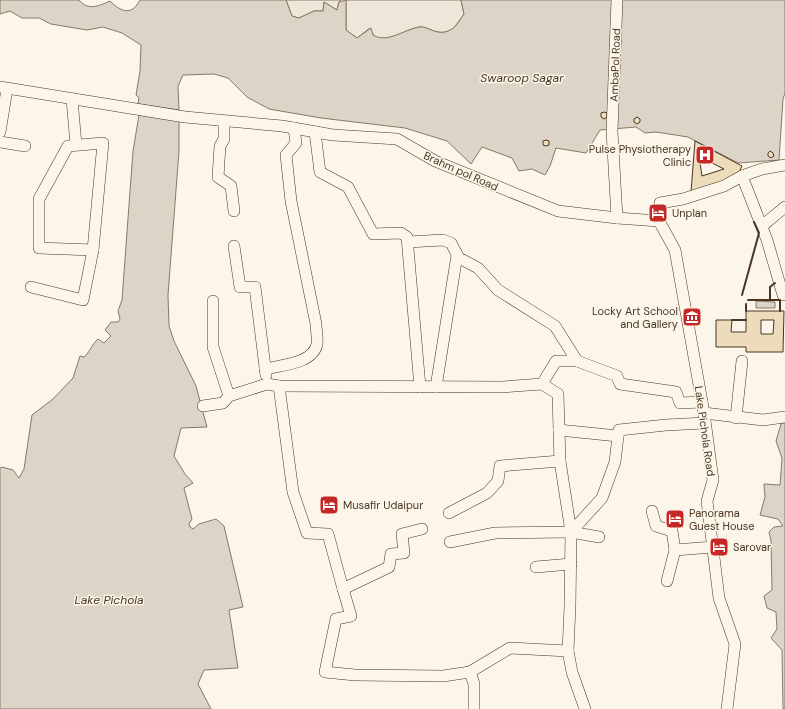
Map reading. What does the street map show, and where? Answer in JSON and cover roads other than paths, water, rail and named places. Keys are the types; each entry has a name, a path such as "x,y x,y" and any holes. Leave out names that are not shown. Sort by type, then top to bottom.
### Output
{"street":[{"name":"AmbaPol Road","path":"617,0 612,131 617,218"},
{"name":"Brahm pol Road","path":"3,88 185,117 294,128 333,135 397,139 435,161 558,211 659,221"},
{"path":"0,132 3,88"},
{"path":"72,99 76,145"},
{"path":"224,122 224,139 220,146 218,177 231,186 234,211"},
{"path":"265,369 292,363 311,355 317,344 316,324 291,201 286,155 296,144 294,128"},
{"path":"315,132 320,172 348,187 373,234 405,234 408,242 420,387"},
{"path":"0,142 26,146"},
{"path":"31,287 83,300 93,250 103,142 68,146 39,199 39,248 93,250"},
{"path":"659,221 660,203 683,199 724,186 742,176 762,169 785,166"},
{"path":"742,176 762,226 783,295"},
{"path":"762,226 785,207"},
{"name":"Lake Pichola Road","path":"659,221 675,250 704,412 713,480 707,501 712,547 719,598 735,644 727,709"},
{"path":"408,242 447,240 451,243 457,255 462,260 478,268 498,290 555,326 577,361"},
{"path":"234,246 240,287 255,287 267,384"},
{"path":"436,387 457,255"},
{"path":"213,301 213,347 229,396"},
{"path":"736,418 742,360"},
{"path":"542,384 556,361 577,361 617,376 620,384 676,392 680,403 704,412 718,413 736,418 763,420 785,417"},
{"path":"203,406 223,403 229,396 267,384 279,386 420,387 502,387 542,384 558,394 560,461 570,532 568,651 572,672 585,709"},
{"path":"279,386 293,492 307,533 328,534 351,616 336,619 325,672 355,675 443,676 470,672 510,648 568,651"},
{"path":"570,532 602,498 615,462 619,430 666,425 704,412"},
{"path":"559,430 618,436"},
{"path":"449,513 487,493 498,480 500,466 560,461"},
{"path":"652,511 656,526 672,531 675,550 667,581"},
{"path":"343,589 389,567 391,554 404,553 402,534 422,529"},
{"path":"450,542 495,533 570,532 599,537"},
{"path":"675,550 712,547"},
{"path":"536,566 570,564"},
{"path":"470,672 474,684 474,709"}],"water":[{"name":"Swaroop Sagar","path":"0,0 79,0 86,6 98,6 110,1 118,8 126,11 137,5 140,0 286,0 292,16 299,18 314,11 323,11 324,2 337,10 339,2 346,0 346,30 357,38 371,28 373,35 384,38 420,27 438,32 452,29 456,26 464,14 461,0 785,0 785,93 783,99 779,160 738,163 688,137 656,132 645,133 636,127 600,130 586,153 556,148 550,166 545,175 532,169 519,171 512,158 482,147 471,164 447,141 405,128 321,118 269,109 247,97 228,78 214,74 183,75 178,86 179,110 138,104 139,98 136,95 140,71 141,45 122,33 103,27 87,30 51,24 39,18 22,18 10,11 0,14"},
{"name":"Lake Pichola","path":"139,115 179,121 179,151 168,295 169,326 174,341 196,386 207,427 181,428 174,456 185,474 193,483 184,488 192,519 189,524 190,527 193,529 199,524 216,519 224,526 243,607 229,610 238,668 204,670 198,684 211,709 0,709 0,468 2,467 13,470 19,478 24,469 32,415 53,399 73,378 80,356 86,356 98,339 104,343 111,336 105,330 111,322 118,322 120,319 118,311 122,300 133,151"},
{"path":"756,301 775,302 775,308 756,308"},
{"path":"785,422 785,709 783,709 782,650 771,638 777,629 776,612 767,608 764,596 772,590 771,541 769,532 774,527 783,526 778,519 760,515 765,497 764,484 780,485 782,458 776,441 781,424"}],"place":[{"name":"Pulse Physiotherapy Clinic","path":"705,155"},
{"name":"Unplan","path":"658,213"},
{"name":"Locky Art School and Gallery","path":"692,317"},
{"name":"Musafir Udaipur","path":"329,505"},
{"name":"Panorama Guest House","path":"675,519"},
{"name":"Sarovar","path":"719,547"}]}
